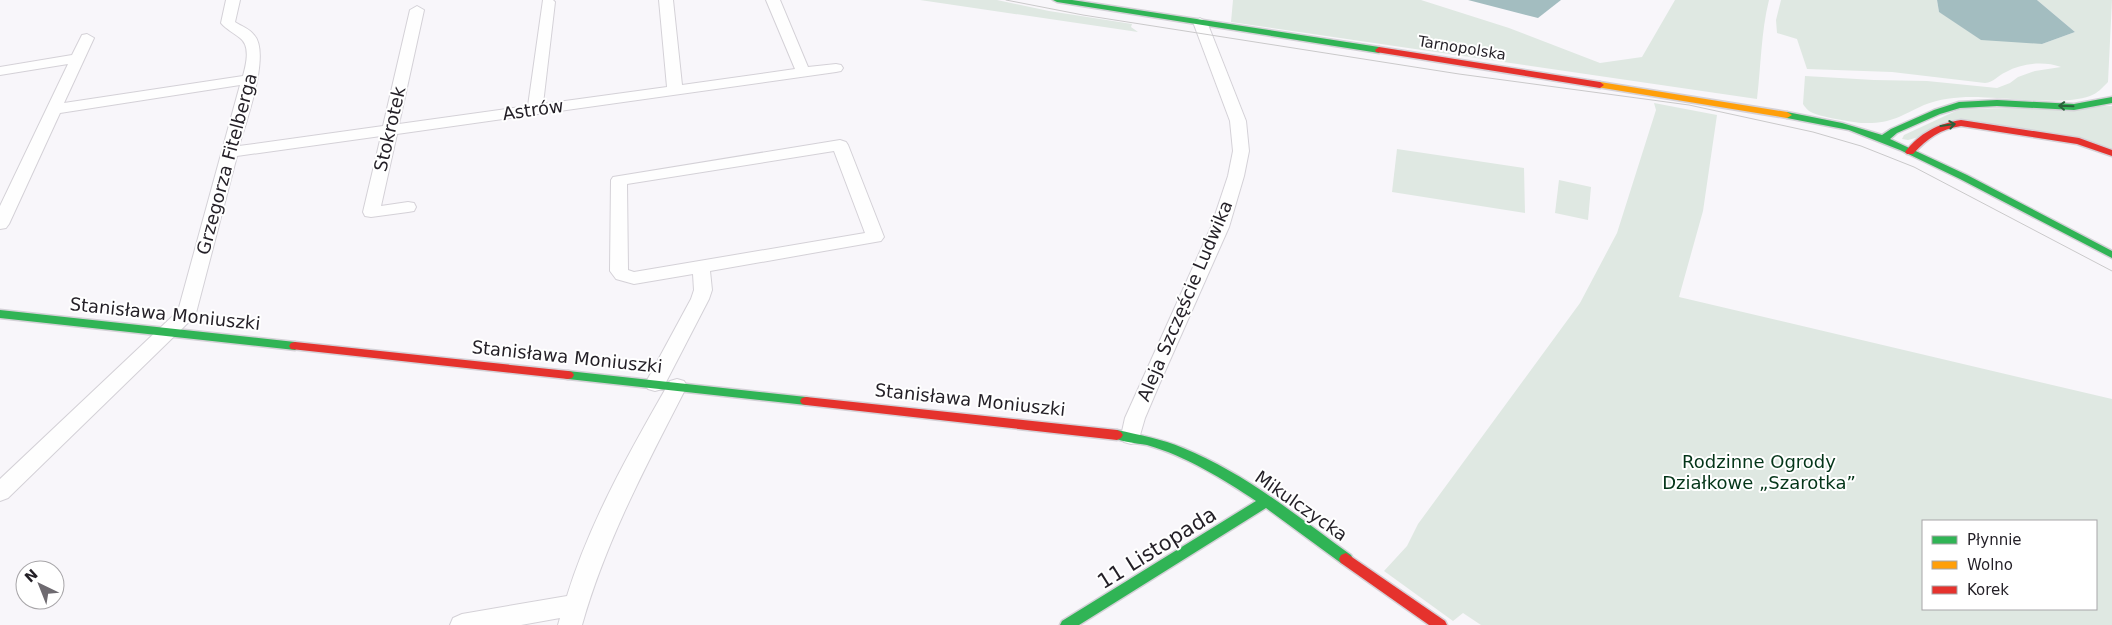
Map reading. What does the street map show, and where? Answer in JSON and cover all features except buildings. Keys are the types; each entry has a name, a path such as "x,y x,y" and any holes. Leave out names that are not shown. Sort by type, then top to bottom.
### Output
{"main road":[{"name":"Tarnopolska","path":"1057,0 1821,121 1861,131 1883,139 2112,254"},
{"path":"1883,139 1900,129 1958,105 2074,107 2097,105 2112,100"},
{"path":"1910,152 1931,129 1961,123 2079,141 2112,153"},
{"name":"Stanisława Moniuszki","path":"0,314 1131,436"},
{"name":"Mikulczycka","path":"1131,436 1182,452 1212,467 1266,502 1440,625"},
{"name":"11 Listopada","path":"1067,625 1266,502"}],"street":[{"name":"Grzegorza Fitelberga","path":"0,492 44,448 184,318 190,307 254,62 252,44 246,34 228,23 233,0"},
{"path":"666,0 675,90"},
{"path":"773,0 804,72"},
{"path":"536,109 548,2"},
{"name":"Stokrotek","path":"408,207 371,212 417,10"},
{"name":"Aleja Szczęście Ludwika","path":"1131,436 1135,418 1149,385 1220,227 1236,176 1240,151 1238,121 1200,22"},
{"path":"0,224 87,38"},
{"path":"0,70 78,58"},
{"name":"Astrów","path":"231,152 836,68"},
{"path":"54,109 251,79"},
{"path":"840,145 875,237 701,267 634,278 622,275 620,271 619,180 840,145"},
{"path":"655,384 700,299 703,290 701,267"},
{"path":"462,625 573,615 590,561 608,521 677,386"}],"green space":[{"path":"920,0 997,0 1049,11 1132,24 1131,27 1138,32"},
{"path":"1233,0 1421,0 1509,28 1600,63 1642,57 1675,0 1769,0 1766,12 1757,99 1231,22"},
{"path":"1781,0 1937,0 1939,12 2042,44 2075,32 2037,0 2112,0 2108,82 2090,96 2078,99 2049,101 1985,97 1954,98 1924,105 1888,121 1873,123 1859,123 1814,114 1803,104 1805,76 1927,81 1997,88 2035,71 2061,67 2047,64 2026,65 2012,69 1985,83 1892,72 1807,69 1797,39 1777,33 1776,20"},
{"name":"Rodzinne Ogrody Działkowe „Szarotka”","path":"1654,103 1717,115 1703,211 1679,297 2112,399 2112,625 1481,625 1463,613 1453,621 1384,571 1407,546 1418,524 1580,303 1617,233 1656,110"},
{"path":"2112,106 2112,149 1976,121 1908,140 1902,139 1904,135 1960,109"},
{"path":"1397,149 1524,168 1525,213 1392,192"},
{"path":"1559,180 1591,187 1588,220 1555,213"}],"water":[{"path":"1468,0 1561,0 1538,18"},
{"path":"1937,0 2037,0 2075,32 2042,44 1981,40 1939,12"}],"tram line":[{"path":"1006,0 1083,15 1459,74 1689,105 1813,132 1861,146 1914,167 2112,271"}],"traffic: fast":[{"path":"1057,0 1379,50"},
{"path":"1883,139 1894,131 1937,112 1959,105 1997,103 2074,107 2112,100"},
{"path":"1787,115 1852,128 1904,148 1964,177 2112,255"},
{"path":"0,314 295,346"},
{"path":"568,375 806,401"},
{"path":"1117,435 1148,441 1179,452 1209,466 1267,501 1346,559"},
{"path":"1067,625 1266,502"}],"traffic: slow":[{"path":"1600,85 1787,115"}],"traffic: jam":[{"path":"1379,50 1600,85"},
{"path":"1910,152 1921,140 1938,128 1961,123 2079,141 2112,153"},
{"path":"295,346 568,375"},
{"path":"806,401 1117,435"},
{"path":"1346,559 1440,625"}]}
